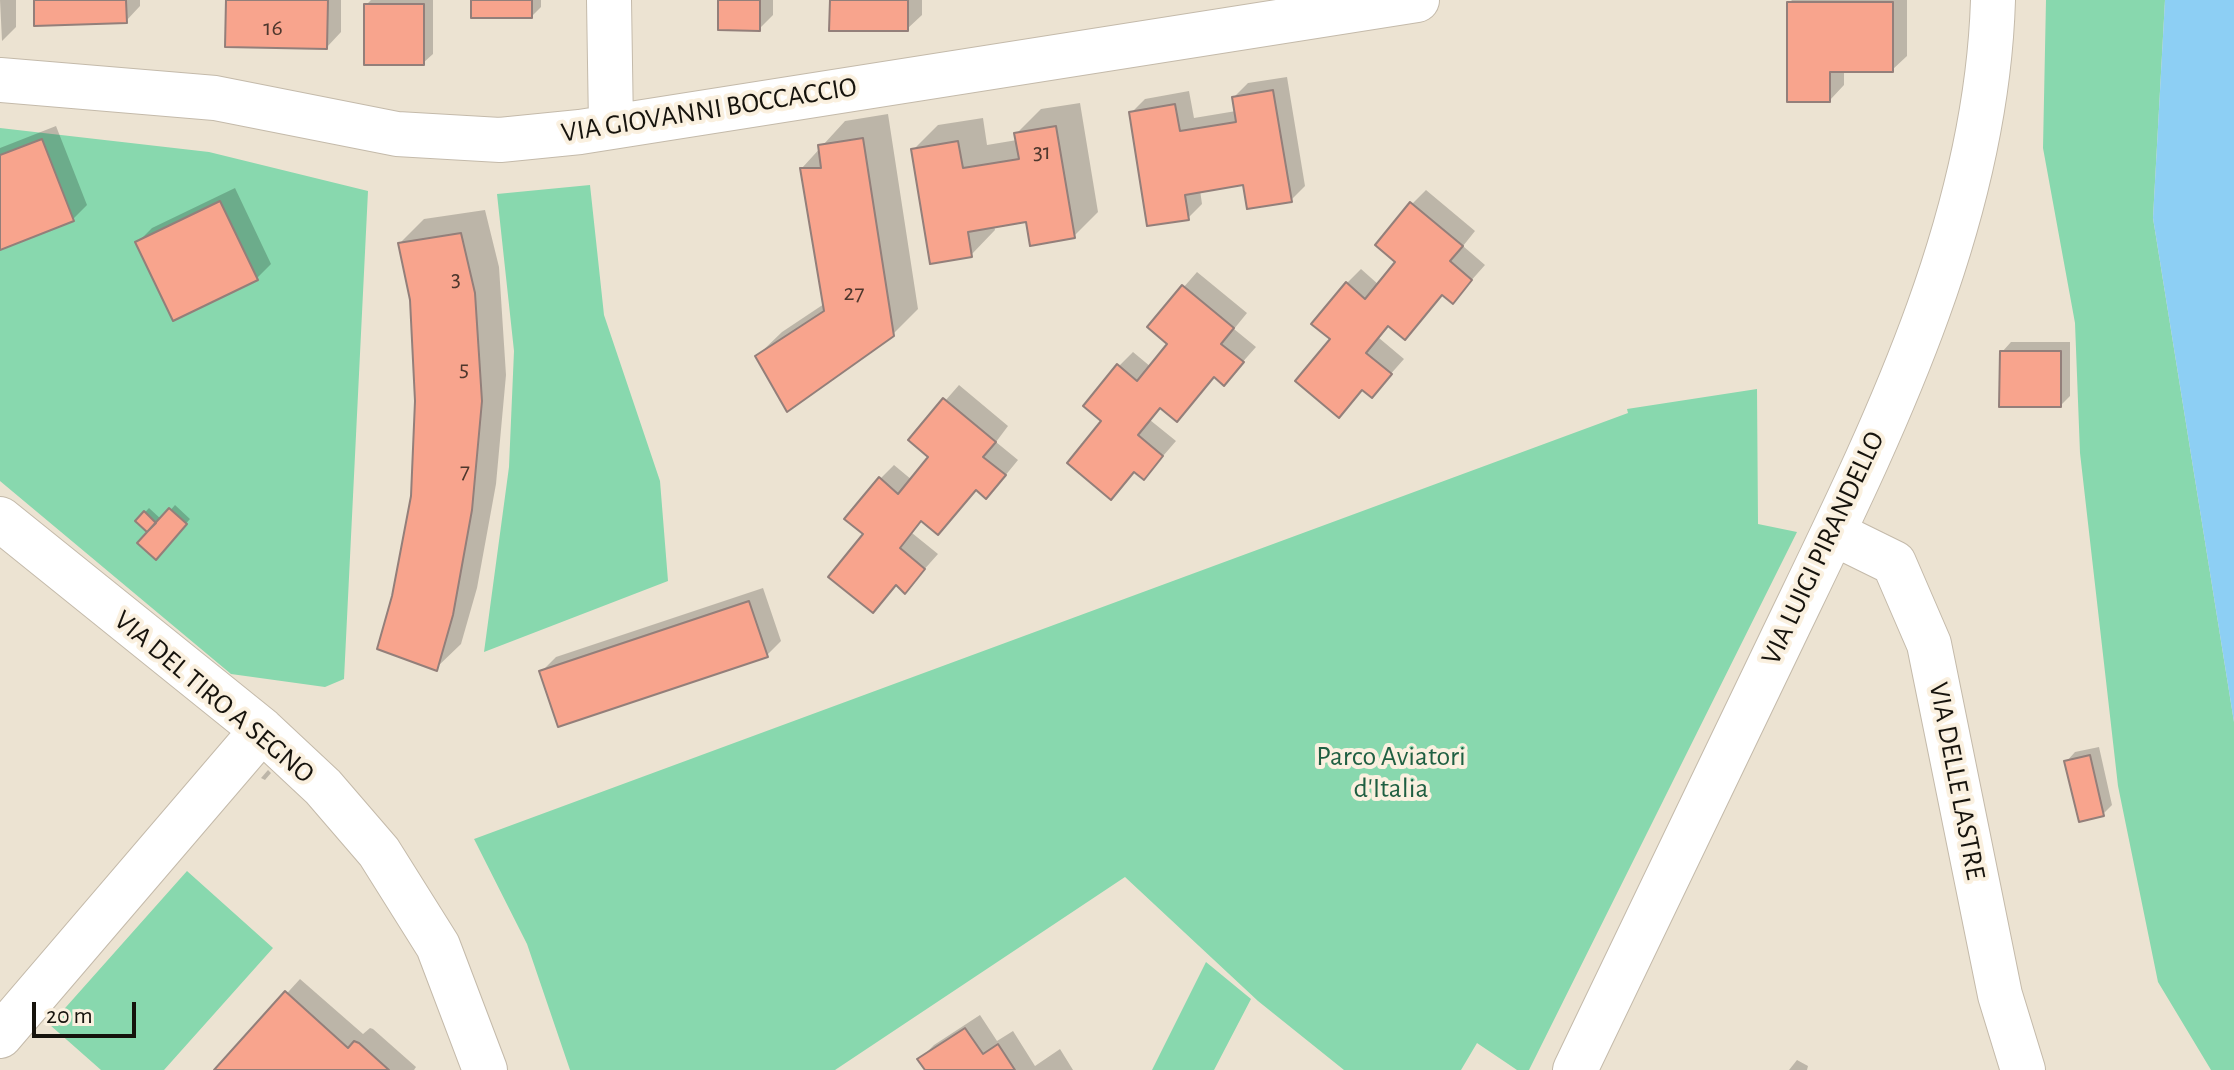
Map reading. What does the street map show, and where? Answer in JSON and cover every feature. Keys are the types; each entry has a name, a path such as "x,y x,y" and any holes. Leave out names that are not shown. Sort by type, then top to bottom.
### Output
{"street":[{"path":"609,0 611,126"},
{"name":"VIA GIOVANNI BOCCACCIO","path":"0,80 215,98 397,134 500,140 611,126 1270,11 1417,0"},
{"name":"VIA LUIGI PIRANDELLO","path":"1575,1070 1833,533 1929,311 1959,220 1978,128 1993,0"},
{"name":"VIA DEL TIRO A SEGNO","path":"0,519 262,730 323,787 379,852 438,946 485,1070"},
{"name":"VIA DELLE LASTRE","path":"1833,533 1894,563 1929,644 2000,995 2023,1070"},
{"path":"0,1036 262,730"}],"green space":[{"path":"2046,0 2165,0 2153,218 2234,722 2234,1070 2211,1070 2158,982 2118,786 2080,453 2075,323 2043,148"},
{"path":"0,128 209,152 368,191 344,679 325,687 231,674 0,481"},
{"path":"590,185 604,315 660,481 668,581 484,652 509,467 514,351 497,194"},
{"name":"Parco Aviatori d'Italia","path":"1757,389 1758,524 1797,532 1529,1070 1517,1070 1477,1043 1461,1070 1344,1070 1258,1001 1125,877 835,1070 570,1070 527,944 474,839 1628,413 1627,409"},
{"path":"187,871 273,948 164,1070 101,1070 50,1025"},
{"path":"1206,962 1251,999 1214,1070 1152,1070"}],"water":[{"path":"2165,0 2234,0 2234,722 2153,218"}],"building":[{"path":"34,0 126,0 127,23 34,26"},
{"path":"226,0 328,0 327,49 225,47"},
{"path":"471,0 532,0 532,18 471,18"},
{"path":"718,0 760,0 760,31 718,30"},
{"path":"830,0 908,0 908,31 829,31"},
{"path":"1787,2 1893,2 1893,72 1830,72 1830,102 1787,102"},
{"path":"364,4 424,4 424,65 364,65"},
{"path":"1273,90 1292,202 1247,209 1243,185 1185,195 1189,220 1147,226 1129,112 1175,104 1180,131 1236,122 1232,97"},
{"path":"1056,126 1075,238 1030,246 1026,222 968,232 972,257 930,264 911,149 958,141 963,168 1019,159 1014,133"},
{"path":"863,138 894,336 787,412 755,356 824,311 800,168 821,168 818,145"},
{"path":"42,139 74,221 0,250 0,155"},
{"path":"220,201 258,280 173,321 135,242"},
{"path":"1410,202 1463,246 1450,261 1472,280 1453,304 1442,295 1405,340 1388,326 1366,353 1392,374 1372,398 1362,390 1339,418 1295,381 1330,339 1311,324 1346,282 1365,299 1395,262 1375,245"},
{"path":"461,233 475,293 482,401 472,510 453,615 437,671 377,649 392,596 411,496 415,401 410,300 398,243"},
{"path":"1182,285 1234,328 1221,344 1244,362 1224,386 1214,377 1177,422 1160,408 1138,435 1163,456 1144,480 1134,472 1111,500 1067,463 1101,421 1083,406 1117,364 1137,381 1167,344 1147,327"},
{"path":"2000,351 2061,351 2061,407 1999,407"},
{"path":"943,398 996,442 983,457 1006,475 986,499 976,490 938,535 921,521 900,548 925,569 905,594 896,585 873,613 828,577 863,534 844,519 879,477 898,494 928,457 908,440"},
{"path":"169,508 187,524 156,560 137,543"},
{"path":"144,511 156,523 147,532 135,521"},
{"path":"749,601 768,657 558,727 539,671"},
{"path":"2090,755 2104,816 2079,822 2064,761"},
{"path":"285,991 348,1048 354,1041 359,1043 389,1070 214,1070"},
{"path":"965,1028 983,1054 998,1044 1015,1070 925,1070 917,1059"}]}
